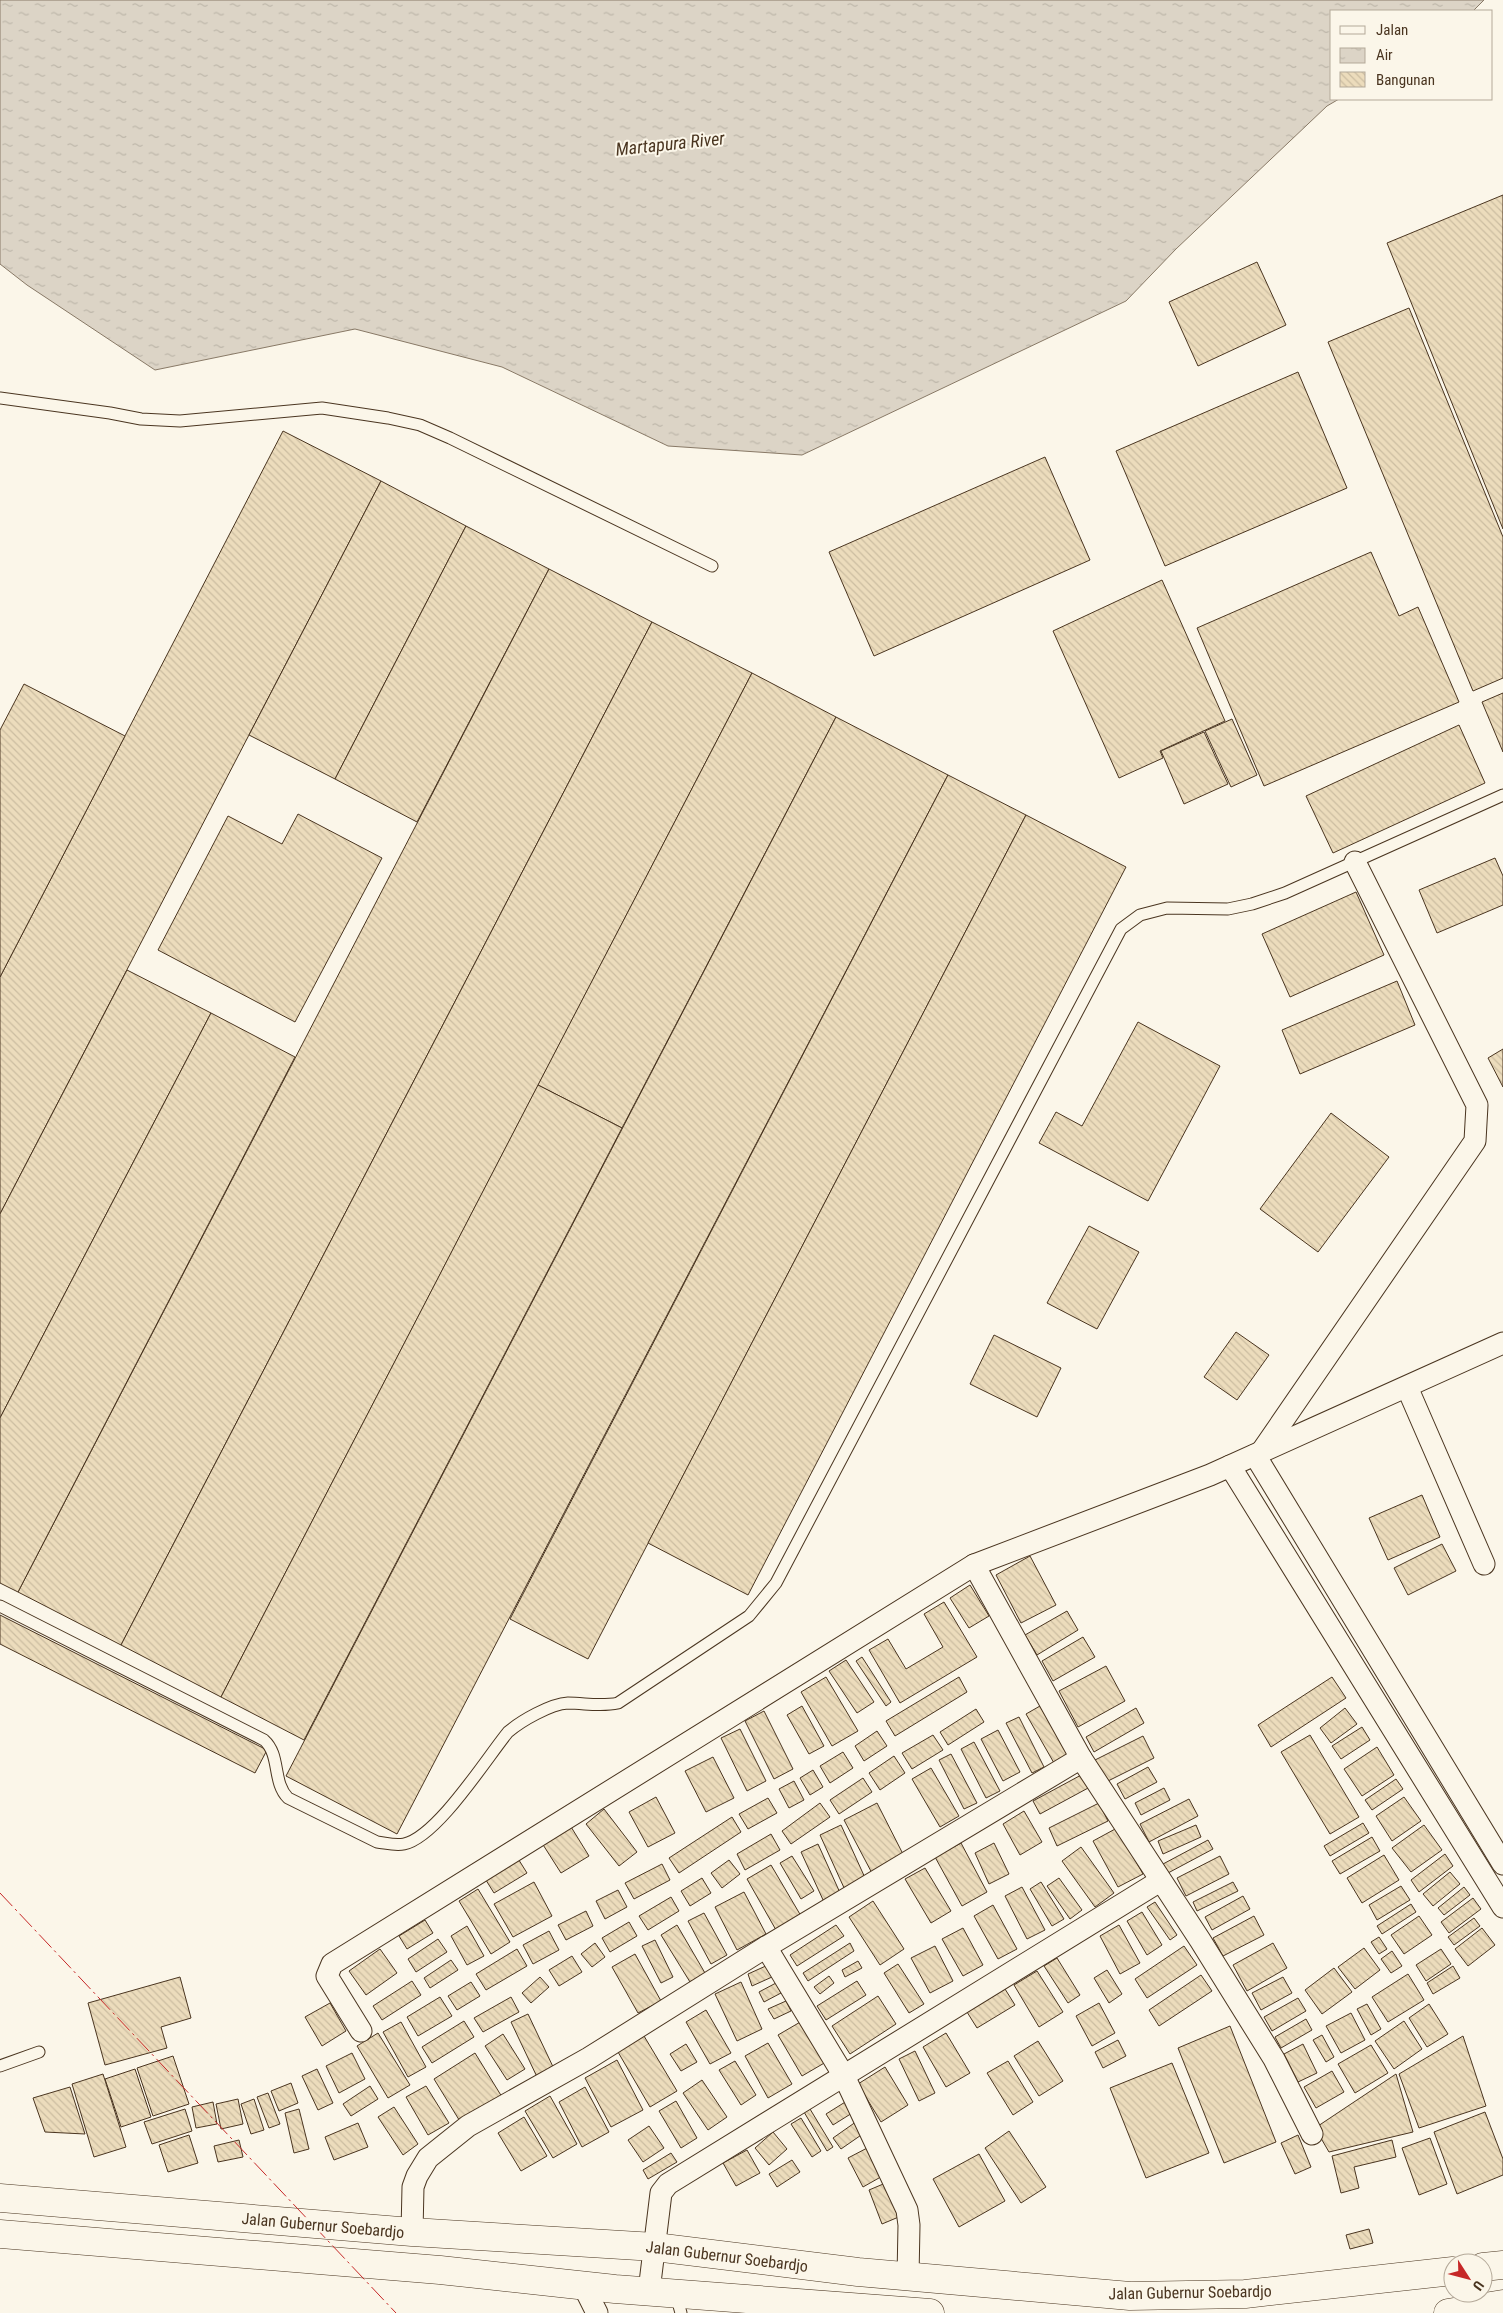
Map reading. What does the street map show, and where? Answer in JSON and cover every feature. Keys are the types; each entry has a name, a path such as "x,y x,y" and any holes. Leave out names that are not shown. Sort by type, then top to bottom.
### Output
{"highway":[{"name":"Jalan Gubernur Soebardjo","path":"0,2198 412,2232 655,2247 908,2277 1130,2296 1245,2294 1443,2272"},
{"path":"0,2234 440,2270 669,2299 918,2312"},
{"path":"1448,2313 1503,2304"}],"street":[{"path":"1258,1453 1475,1142 1477,1105 1355,862"},
{"path":"361,2031 327,1976 332,1964 974,1564 1230,1466 1503,1343"},
{"path":"1407,1387 1484,1564"},
{"path":"1258,1453 1503,1864"},
{"path":"1230,1466 1503,1907"},
{"path":"974,1564 1081,1758 1200,1940 1274,2059 1312,2134"},
{"path":"412,2232 414,2187 417,2176 428,2158 468,2126 589,2058 766,1947 1081,1758"},
{"path":"669,2299 655,2247 664,2187 1160,1881"},
{"path":"766,1947 844,2076 907,2210 910,2225 908,2277"},
{"path":"584,2287 597,2313"}],"lane":[{"path":"0,398 161,420 180,421 322,408 420,425 712,566"},
{"path":"0,1606 264,1740 272,1749 280,1788 288,1798 377,1842 405,1844 416,1839 441,1819 508,1732 519,1723 555,1706 567,1703 593,1706 618,1703 749,1616 771,1590 1121,929 1140,915 1167,908 1228,909 1252,904 1285,893 1503,795"},
{"path":"0,2066 39,2052"}],"water":[{"name":"Martapura River","path":"0,0 1484,0 1474,10 1330,10 1330,100 1337,100 1327,106 1176,249 1126,301 802,455 668,446 502,367 355,329 155,370 27,285 0,264"}],"building":[{"path":"1503,195 1503,529 1387,243"},
{"path":"1257,262 1286,325 1198,366 1169,302"},
{"path":"1409,308 1503,537 1503,678 1473,691 1328,342"},
{"path":"1298,372 1347,488 1165,566 1116,451"},
{"path":"283,431 381,481 0,1214 0,977"},
{"path":"1045,457 1090,560 874,656 829,552"},
{"path":"381,481 466,526 335,779 249,735"},
{"path":"466,526 549,569 417,822 335,779"},
{"path":"1371,552 1399,616 1418,607 1459,702 1264,786 1197,628"},
{"path":"549,569 652,622 121,1645 18,1592"},
{"path":"1162,580 1225,721 1160,751 1163,758 1119,778 1053,631"},
{"path":"652,622 752,673 221,1697 121,1645"},
{"path":"752,673 836,717 622,1128 538,1085"},
{"path":"24,684 125,736 0,977 0,730"},
{"path":"1503,693 1503,752 1482,702"},
{"path":"836,717 948,775 397,1834 286,1776"},
{"path":"1232,719 1257,775 1231,787 1205,731"},
{"path":"1459,725 1485,783 1333,853 1306,796"},
{"path":"1204,732 1228,784 1184,804 1161,751"},
{"path":"948,775 1026,815 588,1659 510,1619"},
{"path":"298,814 382,858 295,1022 158,950 228,816 282,844"},
{"path":"1026,815 1126,867 748,1595 648,1543"},
{"path":"1495,858 1503,876 1503,905 1437,933 1419,890"},
{"path":"1356,892 1384,955 1290,997 1262,934"},
{"path":"127,970 211,1013 0,1418 0,1214"},
{"path":"1397,981 1415,1025 1300,1074 1282,1030"},
{"path":"211,1013 295,1057 18,1592 0,1583 0,1418"},
{"path":"1138,1022 1220,1066 1148,1201 1039,1143 1056,1112 1082,1126"},
{"path":"1503,1049 1503,1087 1488,1058"},
{"path":"538,1085 622,1128 304,1740 221,1697"},
{"path":"1331,1113 1389,1157 1318,1252 1260,1209"},
{"path":"1089,1226 1139,1252 1097,1329 1047,1303"},
{"path":"1236,1332 1269,1355 1237,1400 1204,1377"},
{"path":"994,1335 1061,1368 1037,1417 970,1384"},
{"path":"1422,1495 1440,1537 1388,1560 1369,1518"},
{"path":"1442,1544 1456,1571 1408,1595 1394,1568"},
{"path":"1030,1556 1056,1605 1021,1623 996,1575"},
{"path":"970,1585 989,1616 969,1628 950,1598"},
{"path":"944,1602 977,1657 900,1703 869,1650 888,1639 906,1669 943,1647 924,1614"},
{"path":"1067,1611 1078,1630 1037,1655 1025,1635"},
{"path":"0,1615 267,1750 255,1773 0,1644"},
{"path":"1083,1637 1095,1657 1053,1681 1042,1661"},
{"path":"862,1657 891,1702 886,1706 856,1661"},
{"path":"846,1660 874,1702 857,1713 829,1671"},
{"path":"1106,1666 1125,1701 1078,1727 1059,1691"},
{"path":"826,1677 858,1731 832,1746 801,1692"},
{"path":"959,1677 967,1692 895,1736 886,1721"},
{"path":"1332,1677 1346,1698 1271,1747 1258,1725"},
{"path":"802,1706 824,1746 809,1754 787,1715"},
{"path":"1040,1706 1068,1755 1054,1763 1026,1714"},
{"path":"1136,1708 1144,1723 1094,1752 1086,1737"},
{"path":"1345,1708 1357,1724 1331,1743 1320,1728"},
{"path":"976,1709 984,1722 948,1745 940,1732"},
{"path":"764,1711 793,1769 774,1779 745,1721"},
{"path":"1019,1717 1044,1767 1032,1773 1006,1723"},
{"path":"1362,1727 1370,1740 1341,1759 1332,1746"},
{"path":"740,1729 766,1781 747,1791 721,1738"},
{"path":"998,1730 1020,1772 1003,1781 981,1739"},
{"path":"877,1731 887,1746 864,1761 855,1746"},
{"path":"933,1735 943,1750 912,1769 902,1753"},
{"path":"1310,1735 1359,1817 1330,1834 1281,1752"},
{"path":"1143,1736 1154,1758 1106,1782 1095,1760"},
{"path":"974,1742 1000,1791 986,1798 961,1749"},
{"path":"1377,1747 1394,1775 1362,1796 1344,1769"},
{"path":"843,1752 853,1768 830,1783 820,1766"},
{"path":"951,1754 977,1803 964,1809 939,1760"},
{"path":"894,1756 905,1773 880,1790 869,1773"},
{"path":"713,1757 734,1798 706,1812 685,1771"},
{"path":"1148,1767 1157,1782 1125,1799 1117,1784"},
{"path":"931,1768 959,1816 940,1827 912,1779"},
{"path":"813,1770 823,1787 810,1795 800,1778"},
{"path":"1083,1774 1090,1787 1040,1814 1033,1801"},
{"path":"863,1778 872,1792 839,1814 830,1800"},
{"path":"1396,1779 1403,1789 1372,1810 1365,1800"},
{"path":"794,1781 804,1800 789,1808 779,1789"},
{"path":"1164,1788 1170,1800 1141,1815 1135,1803"},
{"path":"656,1797 675,1833 648,1847 629,1812"},
{"path":"1404,1797 1421,1821 1392,1841 1376,1816"},
{"path":"768,1798 777,1813 748,1829 739,1814"},
{"path":"1189,1799 1198,1816 1149,1842 1140,1824"},
{"path":"820,1803 830,1817 791,1844 782,1831"},
{"path":"877,1803 906,1860 874,1877 844,1820"},
{"path":"1099,1803 1108,1821 1057,1846 1049,1828"},
{"path":"604,1809 637,1852 619,1866 586,1824"},
{"path":"1024,1811 1042,1842 1020,1855 1003,1824"},
{"path":"732,1817 741,1832 679,1873 669,1858"},
{"path":"568,1822 589,1856 561,1873 540,1840"},
{"path":"1363,1823 1369,1833 1330,1856 1324,1846"},
{"path":"841,1825 866,1880 845,1890 820,1835"},
{"path":"1196,1825 1201,1837 1163,1854 1158,1841"},
{"path":"1424,1825 1442,1850 1411,1872 1392,1848"},
{"path":"1117,1828 1143,1874 1118,1887 1093,1841"},
{"path":"771,1834 780,1850 745,1870 737,1854"},
{"path":"1372,1837 1380,1851 1340,1874 1332,1861"},
{"path":"1208,1840 1213,1849 1168,1873 1163,1864"},
{"path":"961,1843 987,1892 962,1906 935,1857"},
{"path":"994,1843 1009,1874 989,1884 975,1853"},
{"path":"818,1844 841,1895 824,1902 801,1852"},
{"path":"1081,1847 1114,1893 1095,1907 1062,1861"},
{"path":"1445,1854 1453,1866 1419,1892 1411,1880"},
{"path":"1384,1855 1399,1880 1362,1903 1347,1878"},
{"path":"792,1856 814,1891 801,1899 780,1863"},
{"path":"1220,1856 1229,1874 1186,1896 1177,1878"},
{"path":"517,1857 527,1873 494,1893 484,1877"},
{"path":"729,1860 740,1874 722,1888 711,1873"},
{"path":"662,1864 670,1880 634,1899 625,1883"},
{"path":"771,1865 801,1916 776,1930 747,1879"},
{"path":"925,1868 951,1911 931,1923 905,1879"},
{"path":"1450,1872 1460,1884 1433,1906 1423,1894"},
{"path":"702,1878 711,1893 690,1906 681,1891"},
{"path":"1059,1878 1082,1910 1070,1919 1047,1886"},
{"path":"534,1882 552,1916 513,1937 494,1904"},
{"path":"1041,1882 1064,1919 1052,1926 1030,1889"},
{"path":"1233,1882 1238,1891 1197,1911 1193,1902"},
{"path":"1401,1886 1410,1900 1377,1920 1369,1905"},
{"path":"1022,1887 1045,1930 1027,1939 1005,1896"},
{"path":"1464,1887 1470,1895 1444,1915 1438,1908"},
{"path":"478,1889 510,1942 491,1954 459,1901"},
{"path":"618,1890 627,1907 605,1919 596,1901"},
{"path":"744,1892 766,1934 737,1950 715,1907"},
{"path":"1243,1896 1250,1909 1212,1930 1205,1917"},
{"path":"671,1897 679,1911 648,1930 639,1916"},
{"path":"1473,1898 1481,1909 1449,1933 1441,1922"},
{"path":"873,1901 904,1949 880,1965 849,1917"},
{"path":"1155,1902 1177,1935 1170,1940 1147,1907"},
{"path":"1411,1904 1416,1912 1382,1934 1377,1926"},
{"path":"993,1905 1017,1949 998,1959 974,1916"},
{"path":"586,1911 593,1926 566,1940 558,1925"},
{"path":"1142,1912 1162,1945 1147,1955 1127,1921"},
{"path":"704,1913 727,1955 711,1964 688,1921"},
{"path":"1254,1916 1264,1935 1223,1956 1213,1938"},
{"path":"1419,1916 1432,1935 1404,1954 1391,1935"},
{"path":"1474,1918 1480,1926 1454,1945 1448,1937"},
{"path":"425,1920 433,1933 407,1949 399,1936"},
{"path":"629,1922 637,1936 610,1952 602,1938"},
{"path":"677,1925 705,1973 690,1982 661,1935"},
{"path":"836,1925 844,1936 797,1966 790,1955"},
{"path":"1119,1925 1140,1963 1120,1974 1100,1936"},
{"path":"467,1926 484,1956 467,1965 451,1936"},
{"path":"963,1928 983,1965 963,1976 942,1939"},
{"path":"1482,1928 1495,1945 1468,1966 1455,1949"},
{"path":"549,1931 559,1950 533,1964 523,1945"},
{"path":"1379,1937 1387,1949 1379,1954 1371,1942"},
{"path":"438,1939 447,1952 416,1972 408,1959"},
{"path":"655,1940 673,1977 661,1983 642,1946"},
{"path":"595,1943 605,1957 592,1967 581,1954"},
{"path":"850,1943 854,1951 808,1981 803,1973"},
{"path":"1273,1943 1287,1968 1247,1991 1233,1965"},
{"path":"935,1946 953,1981 930,1993 911,1958"},
{"path":"1184,1946 1197,1965 1147,1998 1135,1979"},
{"path":"1364,1948 1380,1970 1355,1989 1338,1967"},
{"path":"380,1949 397,1973 366,1995 349,1971"},
{"path":"517,1949 527,1966 486,1990 476,1974"},
{"path":"1441,1949 1451,1964 1426,1981 1416,1965"},
{"path":"1392,1951 1402,1966 1391,1973 1381,1959"},
{"path":"635,1954 661,2001 638,2013 612,1967"},
{"path":"572,1956 582,1972 559,1986 549,1970"},
{"path":"1057,1958 1080,1995 1068,2003 1044,1966"},
{"path":"451,1960 458,1970 430,1988 424,1978"},
{"path":"858,1961 862,1968 845,1977 842,1970"},
{"path":"898,1964 924,2004 909,2013 884,1973"},
{"path":"768,1965 772,1977 752,1986 748,1974"},
{"path":"1453,1966 1460,1978 1433,1994 1427,1983"},
{"path":"1334,1968 1352,1992 1322,2014 1305,1990"},
{"path":"1107,1970 1122,1994 1109,2003 1094,1978"},
{"path":"1037,1971 1063,2012 1039,2027 1014,1985"},
{"path":"1408,1974 1424,2000 1388,2022 1372,1997"},
{"path":"1201,1975 1212,1991 1159,2026 1149,2010"},
{"path":"829,1976 834,1983 820,1994 814,1987"},
{"path":"180,1977 191,2018 161,2027 167,2048 105,2065 88,2003"},
{"path":"540,1977 549,1987 531,2003 522,1993"},
{"path":"1283,1977 1292,1993 1261,2010 1252,1993"},
{"path":"412,1981 421,1995 382,2020 373,2006"},
{"path":"857,1981 866,1995 826,2020 817,2006"},
{"path":"471,1982 480,1996 457,2010 448,1996"},
{"path":"741,1982 762,2029 737,2041 715,1994"},
{"path":"776,1983 781,1993 764,2002 759,1992"},
{"path":"1005,1989 1015,2005 977,2028 967,2012"},
{"path":"878,1996 896,2024 850,2054 832,2026"},
{"path":"440,1997 452,2016 418,2036 407,2017"},
{"path":"511,1997 519,2012 483,2032 474,2018"},
{"path":"1298,1998 1306,2011 1272,2031 1264,2017"},
{"path":"786,2001 791,2011 774,2019 768,2009"},
{"path":"330,2003 346,2031 322,2046 305,2017"},
{"path":"1099,2003 1115,2033 1092,2046 1076,2016"},
{"path":"1367,2004 1381,2029 1371,2035 1357,2009"},
{"path":"1429,2004 1448,2034 1427,2047 1409,2018"},
{"path":"706,2010 731,2053 710,2064 686,2022"},
{"path":"1351,2013 1365,2040 1341,2053 1326,2026"},
{"path":"528,2014 555,2071 538,2079 511,2022"},
{"path":"1306,2019 1312,2030 1281,2048 1275,2037"},
{"path":"464,2021 474,2037 432,2063 422,2047"},
{"path":"802,2021 826,2062 802,2076 778,2035"},
{"path":"1404,2021 1422,2049 1394,2069 1375,2041"},
{"path":"401,2022 426,2067 408,2077 383,2032"},
{"path":"1230,2026 1276,2142 1224,2163 1178,2048"},
{"path":"378,2033 410,2085 388,2098 357,2046"},
{"path":"946,2033 970,2073 946,2087 923,2047"},
{"path":"503,2034 525,2069 507,2080 485,2046"},
{"path":"1322,2035 1334,2057 1326,2062 1313,2040"},
{"path":"644,2036 677,2091 650,2107 618,2052"},
{"path":"1463,2036 1486,2106 1419,2128 1399,2074"},
{"path":"1118,2040 1126,2056 1103,2068 1095,2052"},
{"path":"1038,2041 1063,2081 1039,2096 1014,2056"},
{"path":"768,2043 792,2084 768,2098 745,2056"},
{"path":"686,2044 697,2062 681,2071 670,2054"},
{"path":"1303,2044 1317,2073 1298,2082 1284,2054"},
{"path":"1371,2045 1388,2073 1355,2093 1338,2064"},
{"path":"915,2051 935,2093 919,2101 899,2059"},
{"path":"352,2053 365,2079 339,2093 326,2066"},
{"path":"475,2053 502,2097 461,2123 434,2079"},
{"path":"173,2056 189,2104 153,2116 137,2068"},
{"path":"617,2060 643,2110 611,2127 585,2078"},
{"path":"735,2061 756,2095 741,2105 719,2070"},
{"path":"1008,2061 1033,2102 1013,2115 987,2073"},
{"path":"1172,2063 1209,2153 1146,2178 1110,2088"},
{"path":"885,2067 908,2105 881,2122 858,2084"},
{"path":"135,2069 151,2117 121,2127 105,2079"},
{"path":"317,2069 333,2103 318,2110 302,2076"},
{"path":"1332,2071 1344,2092 1316,2108 1304,2087"},
{"path":"103,2074 126,2147 94,2157 72,2084"},
{"path":"1396,2074 1413,2132 1329,2152 1315,2128"},
{"path":"702,2080 727,2117 708,2130 683,2093"},
{"path":"291,2083 298,2103 279,2111 271,2091"},
{"path":"370,2086 378,2099 351,2116 343,2104"},
{"path":"426,2086 449,2123 428,2135 406,2097"},
{"path":"70,2087 85,2134 45,2132 33,2098"},
{"path":"585,2087 609,2132 582,2147 559,2102"},
{"path":"268,2093 280,2124 269,2128 257,2097"},
{"path":"550,2096 577,2144 553,2158 525,2111"},
{"path":"238,2099 243,2124 221,2129 216,2104"},
{"path":"254,2099 264,2130 251,2134 241,2104"},
{"path":"850,2099 857,2110 833,2125 826,2114"},
{"path":"676,2101 697,2138 681,2148 659,2111"},
{"path":"213,2102 217,2124 196,2128 192,2107"},
{"path":"394,2107 418,2144 403,2155 378,2117"},
{"path":"185,2109 192,2131 152,2144 144,2122"},
{"path":"299,2109 309,2149 294,2153 285,2113"},
{"path":"810,2109 833,2147 827,2151 804,2112"},
{"path":"1485,2112 1503,2159 1503,2175 1457,2194 1434,2132"},
{"path":"524,2117 547,2156 521,2171 498,2133"},
{"path":"801,2118 821,2151 812,2157 791,2124"},
{"path":"860,2119 867,2131 841,2149 833,2138"},
{"path":"358,2123 368,2147 334,2160 325,2137"},
{"path":"649,2126 664,2148 643,2162 628,2140"},
{"path":"1009,2131 1046,2187 1021,2203 985,2148"},
{"path":"773,2132 787,2149 769,2165 755,2148"},
{"path":"189,2135 198,2163 168,2172 159,2145"},
{"path":"1298,2135 1311,2167 1295,2174 1281,2143"},
{"path":"1430,2138 1447,2184 1419,2195 1402,2148"},
{"path":"239,2140 243,2157 218,2162 214,2146"},
{"path":"1392,2140 1396,2157 1354,2167 1359,2188 1341,2193 1332,2156"},
{"path":"871,2146 886,2174 863,2187 848,2158"},
{"path":"747,2150 760,2173 736,2186 723,2163"},
{"path":"671,2153 677,2162 648,2179 643,2170"},
{"path":"979,2154 1005,2201 959,2227 933,2179"},
{"path":"792,2160 800,2172 777,2187 769,2174"},
{"path":"888,2182 901,2216 882,2224 869,2190"},
{"path":"1369,2229 1373,2243 1350,2249 1346,2235"}],"power":[{"path":"0,1893 396,2313"}]}
